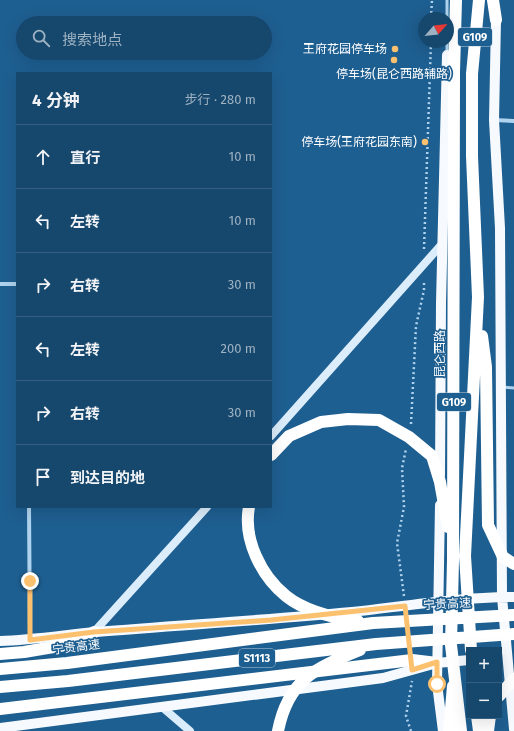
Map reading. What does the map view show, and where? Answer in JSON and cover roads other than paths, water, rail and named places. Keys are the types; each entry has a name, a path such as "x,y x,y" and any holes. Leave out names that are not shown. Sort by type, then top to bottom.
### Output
{"highway":[{"path":"447,55 455,0"},
{"name":"昆仑西路","path":"455,0 453,560 451,645 461,731"},
{"name":"G109","path":"471,647 465,556 478,297 472,156 472,74 479,0"},
{"path":"493,0 496,20"},
{"path":"478,297 486,367 488,525 503,557 514,564"},
{"path":"272,454 289,436 321,422 348,418 379,420 409,437 432,456 440,482 453,560"},
{"path":"249,508 247,518 252,548 266,575 286,596 318,613 348,620 373,623"},
{"name":"宁贵高速","path":"0,669 67,663 373,623 514,615"},
{"path":"0,654 24,652 83,642 94,632"},
{"name":"S1113","path":"0,687 376,644 514,634"},
{"path":"278,731 281,715 292,691 316,669 376,644"},
{"path":"0,709 412,660 437,662"},
{"path":"449,731 454,677"},
{"path":"502,693 514,679"},
{"path":"477,719 479,731"},
{"path":"488,731 490,719"}],"main road":[{"path":"496,20 494,120 500,228 502,597 506,657 514,729"},
{"path":"443,731 437,684 437,662 439,601 442,244 447,55"},
{"path":"0,641 30,640 94,632 271,620 439,601 514,597"},
{"path":"0,728 383,678 437,662 466,660"}],"street":[{"path":"494,120 514,121"},
{"path":"272,435 424,267 442,244"},
{"path":"0,284 16,284"},
{"path":"29,508 30,640"},
{"path":"94,632 206,508"},
{"path":"162,707 190,731"}],"lane":[{"path":"446,0 447,12"},
{"path":"496,0 496,20"},
{"path":"447,48 447,55"},
{"path":"501,387 514,388"}],"place":[{"name":"王府花园停车场","path":"395,49"},
{"name":"停车场(昆仑西路辅路)","path":"394,60"},
{"name":"停车场(王府花园东南)","path":"425,142"}]}
